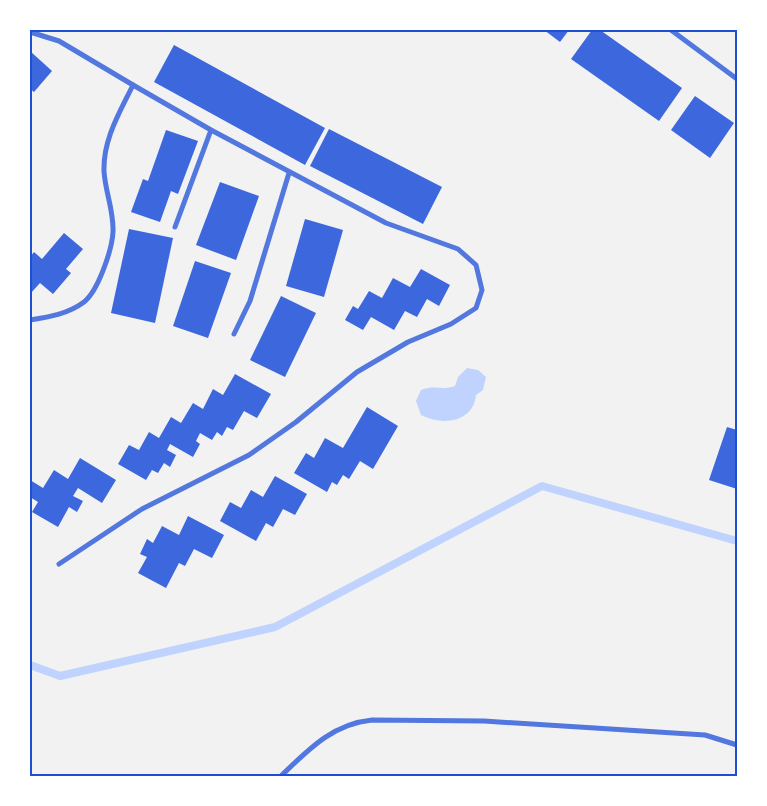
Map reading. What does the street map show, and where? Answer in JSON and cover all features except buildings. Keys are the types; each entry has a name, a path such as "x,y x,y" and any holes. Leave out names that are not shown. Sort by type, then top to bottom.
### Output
{"street":[{"path":"671,30 737,79"},
{"path":"30,32 59,42 211,130 386,223 458,249 476,265 482,290 476,308 451,324 408,342 357,372 296,422 249,455 142,509 59,564"},
{"path":"30,320 58,315 85,301 106,267 113,232 110,200 104,171 109,134 133,85"},
{"path":"175,228 211,130"},
{"path":"234,334 250,300 289,173"},
{"path":"281,776 307,751 338,728 356,722 372,720 484,722 705,735 737,745"}],"water":[{"path":"467,368 478,370 486,377 483,390 476,395 474,404 469,411 463,417 447,421 421,415 416,401 421,390 455,386 458,377"}],"waterway":[{"path":"30,665 60,676 275,627 542,486 737,541"}]}
